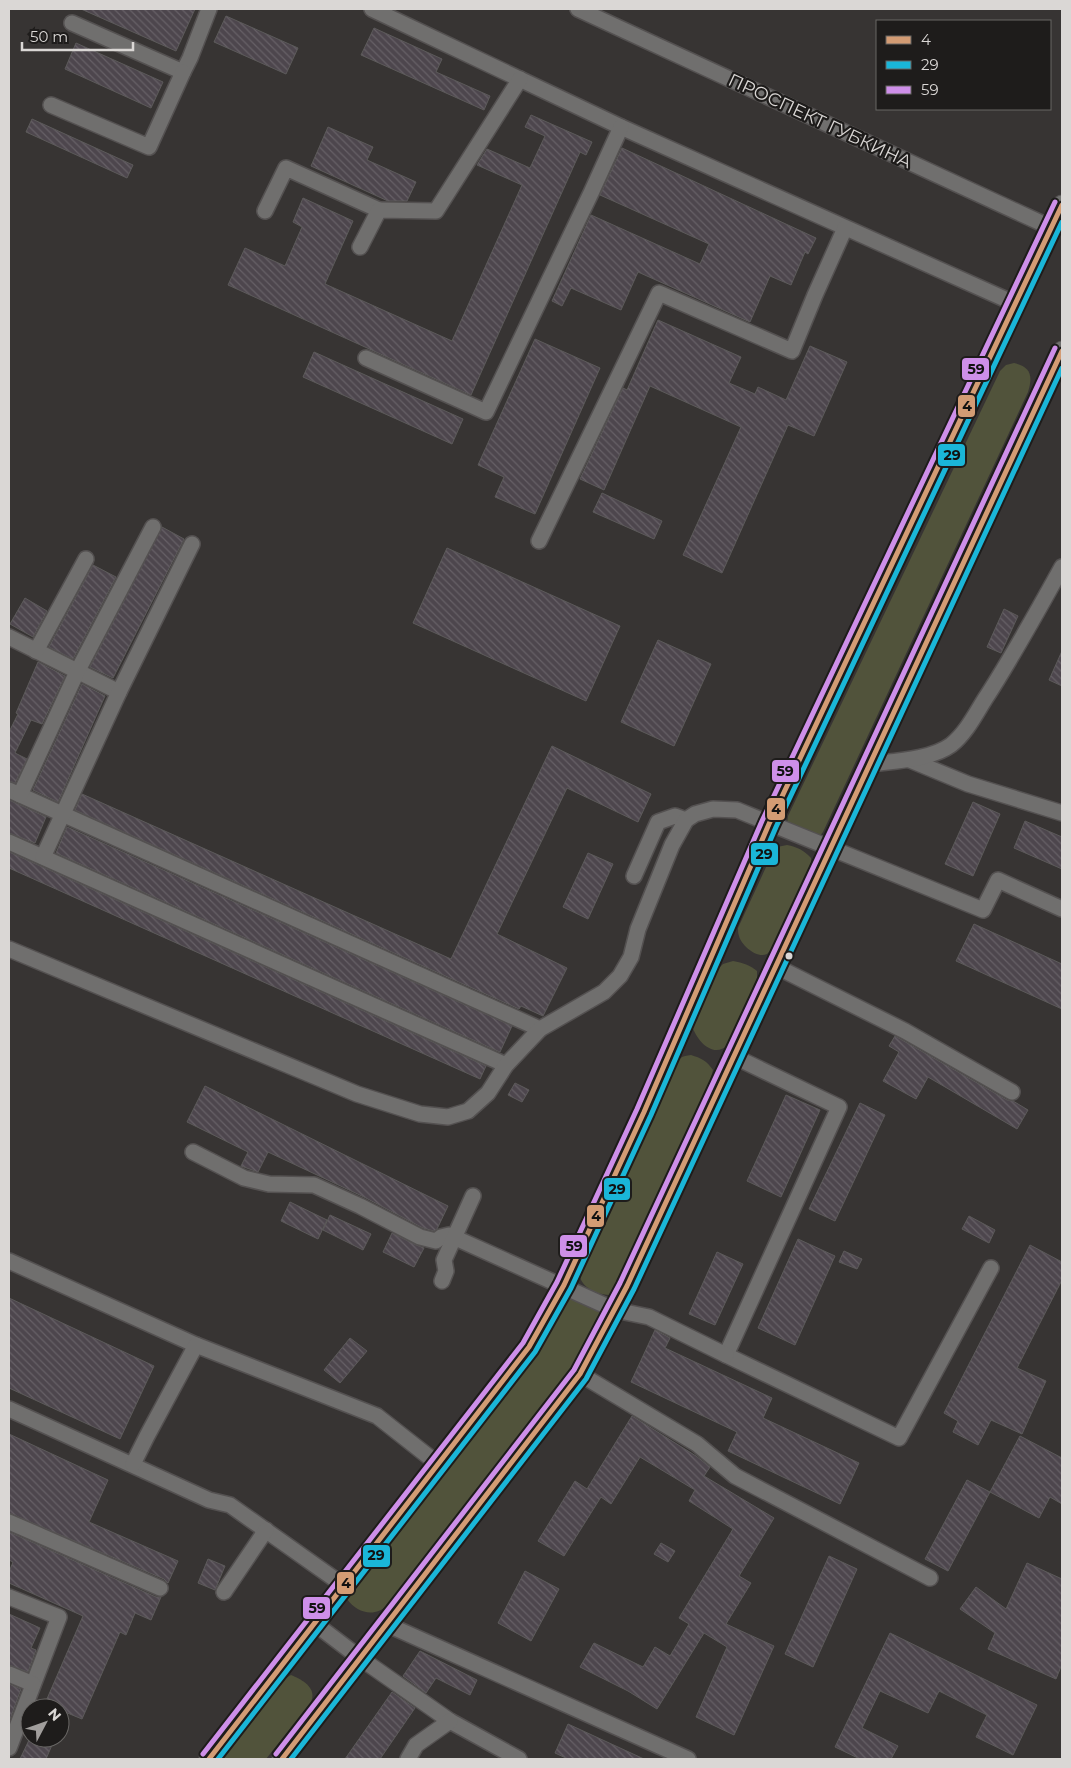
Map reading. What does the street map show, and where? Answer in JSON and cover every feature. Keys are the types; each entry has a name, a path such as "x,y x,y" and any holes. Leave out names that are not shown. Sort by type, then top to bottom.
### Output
{"main road":[{"path":"210,1759 529,1347 564,1285 644,1112 769,824 1016,304 1057,231 1062,205"},
{"path":"282,1759 580,1374 616,1310 830,848 1060,364"}],"street":[{"path":"51,105 149,147 190,58 209,9"},
{"path":"372,9 621,127 1016,304"},
{"name":"ПРОСПЕКТ ГУБКИНА","path":"578,9 1057,231"},
{"path":"72,23 183,72"},
{"path":"265,211 286,168 378,210 436,211 520,79"},
{"path":"366,358 486,412 592,193 621,127"},
{"path":"360,247 378,210"},
{"path":"539,541 659,293 792,351 845,228"},
{"path":"152,527 14,793 540,1029"},
{"path":"43,857 119,692 192,544"},
{"path":"36,651 86,559"},
{"path":"870,764 910,760 932,753 950,746 963,733 1009,662 1062,567"},
{"path":"9,637 119,692"},
{"path":"910,760 968,784 1062,813"},
{"path":"9,949 357,1094 420,1114 448,1117 468,1112 488,1093 506,1065 540,1029 604,992 620,976 631,957 638,929 672,845 686,820 695,814 714,809 737,810 983,910 998,880 1062,908"},
{"path":"634,876 658,822 674,816 686,820"},
{"path":"9,842 506,1065"},
{"path":"775,966 905,1031 1012,1092"},
{"path":"726,1355 839,1107 733,1056"},
{"path":"193,1152 244,1178 269,1184 314,1185 340,1196 420,1237 436,1241 449,1235 564,1285 616,1310 649,1317 900,1438 991,1268"},
{"path":"442,1281 446,1271 444,1260 473,1196"},
{"path":"9,1261 196,1345 377,1416 438,1464"},
{"path":"133,1464 196,1345"},
{"path":"580,1374 697,1444 735,1476 930,1578"},
{"path":"9,1409 209,1500 230,1505 344,1585"},
{"path":"9,1522 160,1588"},
{"path":"224,1592 266,1530"},
{"path":"9,1597 60,1617 9,1748"},
{"path":"314,1623 357,1661 446,1724 519,1759"},
{"path":"386,1624 688,1759"},
{"path":"9,1674 33,1684"},
{"path":"408,1759 416,1745 446,1724"}],"green space":[{"path":"1014,363 1024,367 1029,373 1028,392 823,832 820,836 787,824 788,816 1000,371 1006,365"},
{"path":"787,845 806,853 811,858 811,863 772,949 767,954 759,955 750,950 740,940 738,928 772,854 777,847"},
{"path":"733,961 746,964 757,971 757,978 728,1045 722,1049 711,1049 702,1042 692,1026 717,970 723,964"},
{"path":"691,1055 704,1060 713,1070 708,1088 619,1287 609,1295 593,1291 581,1280 579,1269 677,1061"},
{"path":"579,1298 596,1308 600,1314 598,1323 571,1370 387,1605 372,1613 356,1608 347,1599 348,1593 540,1348 568,1299"},
{"path":"291,1675 308,1685 312,1693 311,1702 266,1759 223,1759 286,1678"}],"building":[{"path":"81,9 195,9 176,51"},
{"path":"226,16 298,48 286,74 214,42"},
{"path":"374,28 442,59 436,72 490,96 484,110 361,55"},
{"path":"76,43 163,82 151,108 65,69"},
{"path":"531,115 592,142 586,155 580,152 471,395 228,285 245,248 285,266 302,227 293,222 303,198 353,221 325,284 452,341 522,185 477,165 487,149 530,168 545,136 525,127"},
{"path":"32,119 133,165 127,178 26,132"},
{"path":"328,127 373,147 367,160 416,182 407,201 388,201 311,166"},
{"path":"622,148 816,238 808,254 805,252 791,285 770,276 750,322 638,272 621,310 571,288 562,306 552,301 591,215 700,264 709,244 600,195"},
{"path":"658,320 741,357 729,383 755,394 758,387 786,400 810,346 847,362 814,436 788,425 722,573 683,555 741,427 650,386 604,490 580,479 623,388 627,390"},
{"path":"535,339 600,368 535,514 495,497 504,477 478,465"},
{"path":"314,352 463,419 452,444 303,377"},
{"path":"602,493 662,521 654,539 593,512"},
{"path":"162,527 184,539 113,678 90,667"},
{"path":"447,548 620,626 586,701 413,623"},
{"path":"93,565 116,577 73,659 49,647"},
{"path":"25,598 47,611 33,637 10,624"},
{"path":"1004,609 1018,616 1001,653 987,647"},
{"path":"658,640 711,664 674,746 621,722"},
{"path":"1062,651 1062,686 1049,680"},
{"path":"38,662 65,676 42,724 31,720 15,753 27,759 15,783 9,781 9,732"},
{"path":"82,684 105,696 58,802 33,790"},
{"path":"552,746 651,794 638,822 567,788 497,934 567,968 543,1016 521,1006 519,1009 75,810 82,794 451,959"},
{"path":"9,800 46,817 35,843 9,833"},
{"path":"973,802 1000,814 973,876 945,864"},
{"path":"1025,821 1062,837 1062,869 1014,848"},
{"path":"67,827 512,1026 500,1052 56,853"},
{"path":"9,852 486,1066 480,1079 9,868"},
{"path":"588,853 613,864 588,919 563,907"},
{"path":"974,924 1062,964 1062,1009 956,961"},
{"path":"895,1036 1028,1110 1017,1129 928,1077 916,1099 883,1081 899,1052 889,1046"},
{"path":"515,1083 529,1090 522,1102 508,1095"},
{"path":"205,1086 448,1206 437,1229 434,1231 423,1228 364,1197 268,1152 258,1172 241,1166 248,1152 187,1122"},
{"path":"786,1095 820,1110 781,1197 747,1181"},
{"path":"860,1103 885,1115 835,1221 809,1209"},
{"path":"290,1202 327,1220 318,1239 281,1221"},
{"path":"330,1215 371,1234 363,1250 323,1230"},
{"path":"969,1216 995,1230 989,1243 962,1229"},
{"path":"392,1233 424,1248 414,1267 383,1252"},
{"path":"798,1239 835,1256 795,1345 758,1328"},
{"path":"1030,1245 1062,1262 1062,1280 1017,1368 1046,1381 1022,1434 991,1420 978,1445 953,1432 958,1421 944,1413"},
{"path":"844,1251 862,1259 857,1269 839,1262"},
{"path":"717,1252 743,1264 715,1325 689,1314"},
{"path":"9,1298 154,1366 120,1439 9,1388"},
{"path":"655,1330 670,1338 665,1348 772,1398 763,1418 859,1463 840,1504 728,1451 737,1432 631,1382"},
{"path":"350,1338 367,1351 340,1383 324,1370"},
{"path":"632,1416 696,1456 710,1467 704,1476 774,1518 739,1576 751,1583 726,1624 774,1646 734,1735 696,1717 727,1647 704,1633 657,1709 628,1691 580,1667 594,1643 643,1667 655,1647 670,1656 689,1624 679,1618 733,1529 689,1501 695,1490 640,1457 611,1504 601,1497 564,1556 538,1541 575,1481 587,1489"},
{"path":"9,1434 108,1480 89,1522 178,1561 168,1583 164,1579 9,1513"},
{"path":"1020,1436 1062,1458 1062,1504 1050,1497 1039,1518 990,1492"},
{"path":"967,1480 990,1492 948,1571 925,1559"},
{"path":"9,1532 156,1597 161,1597 151,1620 135,1613 126,1635 120,1632 82,1719 70,1714 70,1698 47,1698 83,1616 9,1583 9,1572 13,1562 9,1560"},
{"path":"661,1543 675,1551 668,1562 654,1554"},
{"path":"829,1556 857,1569 813,1667 785,1654"},
{"path":"208,1559 225,1566 215,1590 198,1583"},
{"path":"1027,1563 1062,1579 1062,1664 1056,1679 988,1649 995,1633 960,1609 976,1587 1006,1609"},
{"path":"525,1571 559,1589 531,1641 498,1623"},
{"path":"9,1614 40,1628 31,1648 36,1650 28,1672 9,1665"},
{"path":"890,1633 1037,1705 1013,1755 976,1737 987,1715 939,1691 928,1713 880,1691 862,1728 898,1746 891,1759 860,1759 835,1747"},
{"path":"420,1651 477,1680 470,1695 436,1678 426,1693 403,1676"},
{"path":"9,1684 21,1689 9,1722"},
{"path":"392,1692 415,1708 380,1759 345,1759"},
{"path":"568,1724 644,1759 568,1759 555,1753"},
{"path":"25,1748 51,1748 46,1759 20,1759"}],"transit line":[{"name":"59","path":"203,1754 523,1343 557,1282 637,1109 762,821 1055,202"},
{"name":"4","path":"209,1759 529,1347 564,1285 644,1112 769,824 1062,205"},
{"name":"29","path":"218,1759 535,1352 571,1288 651,1115 776,827 1062,222"},
{"name":"59","path":"276,1754 574,1370 620,1283 1055,348"},
{"name":"4","path":"282,1759 580,1374 627,1286 1062,351"},
{"name":"29","path":"291,1759 586,1379 634,1289 1062,368"}]}
